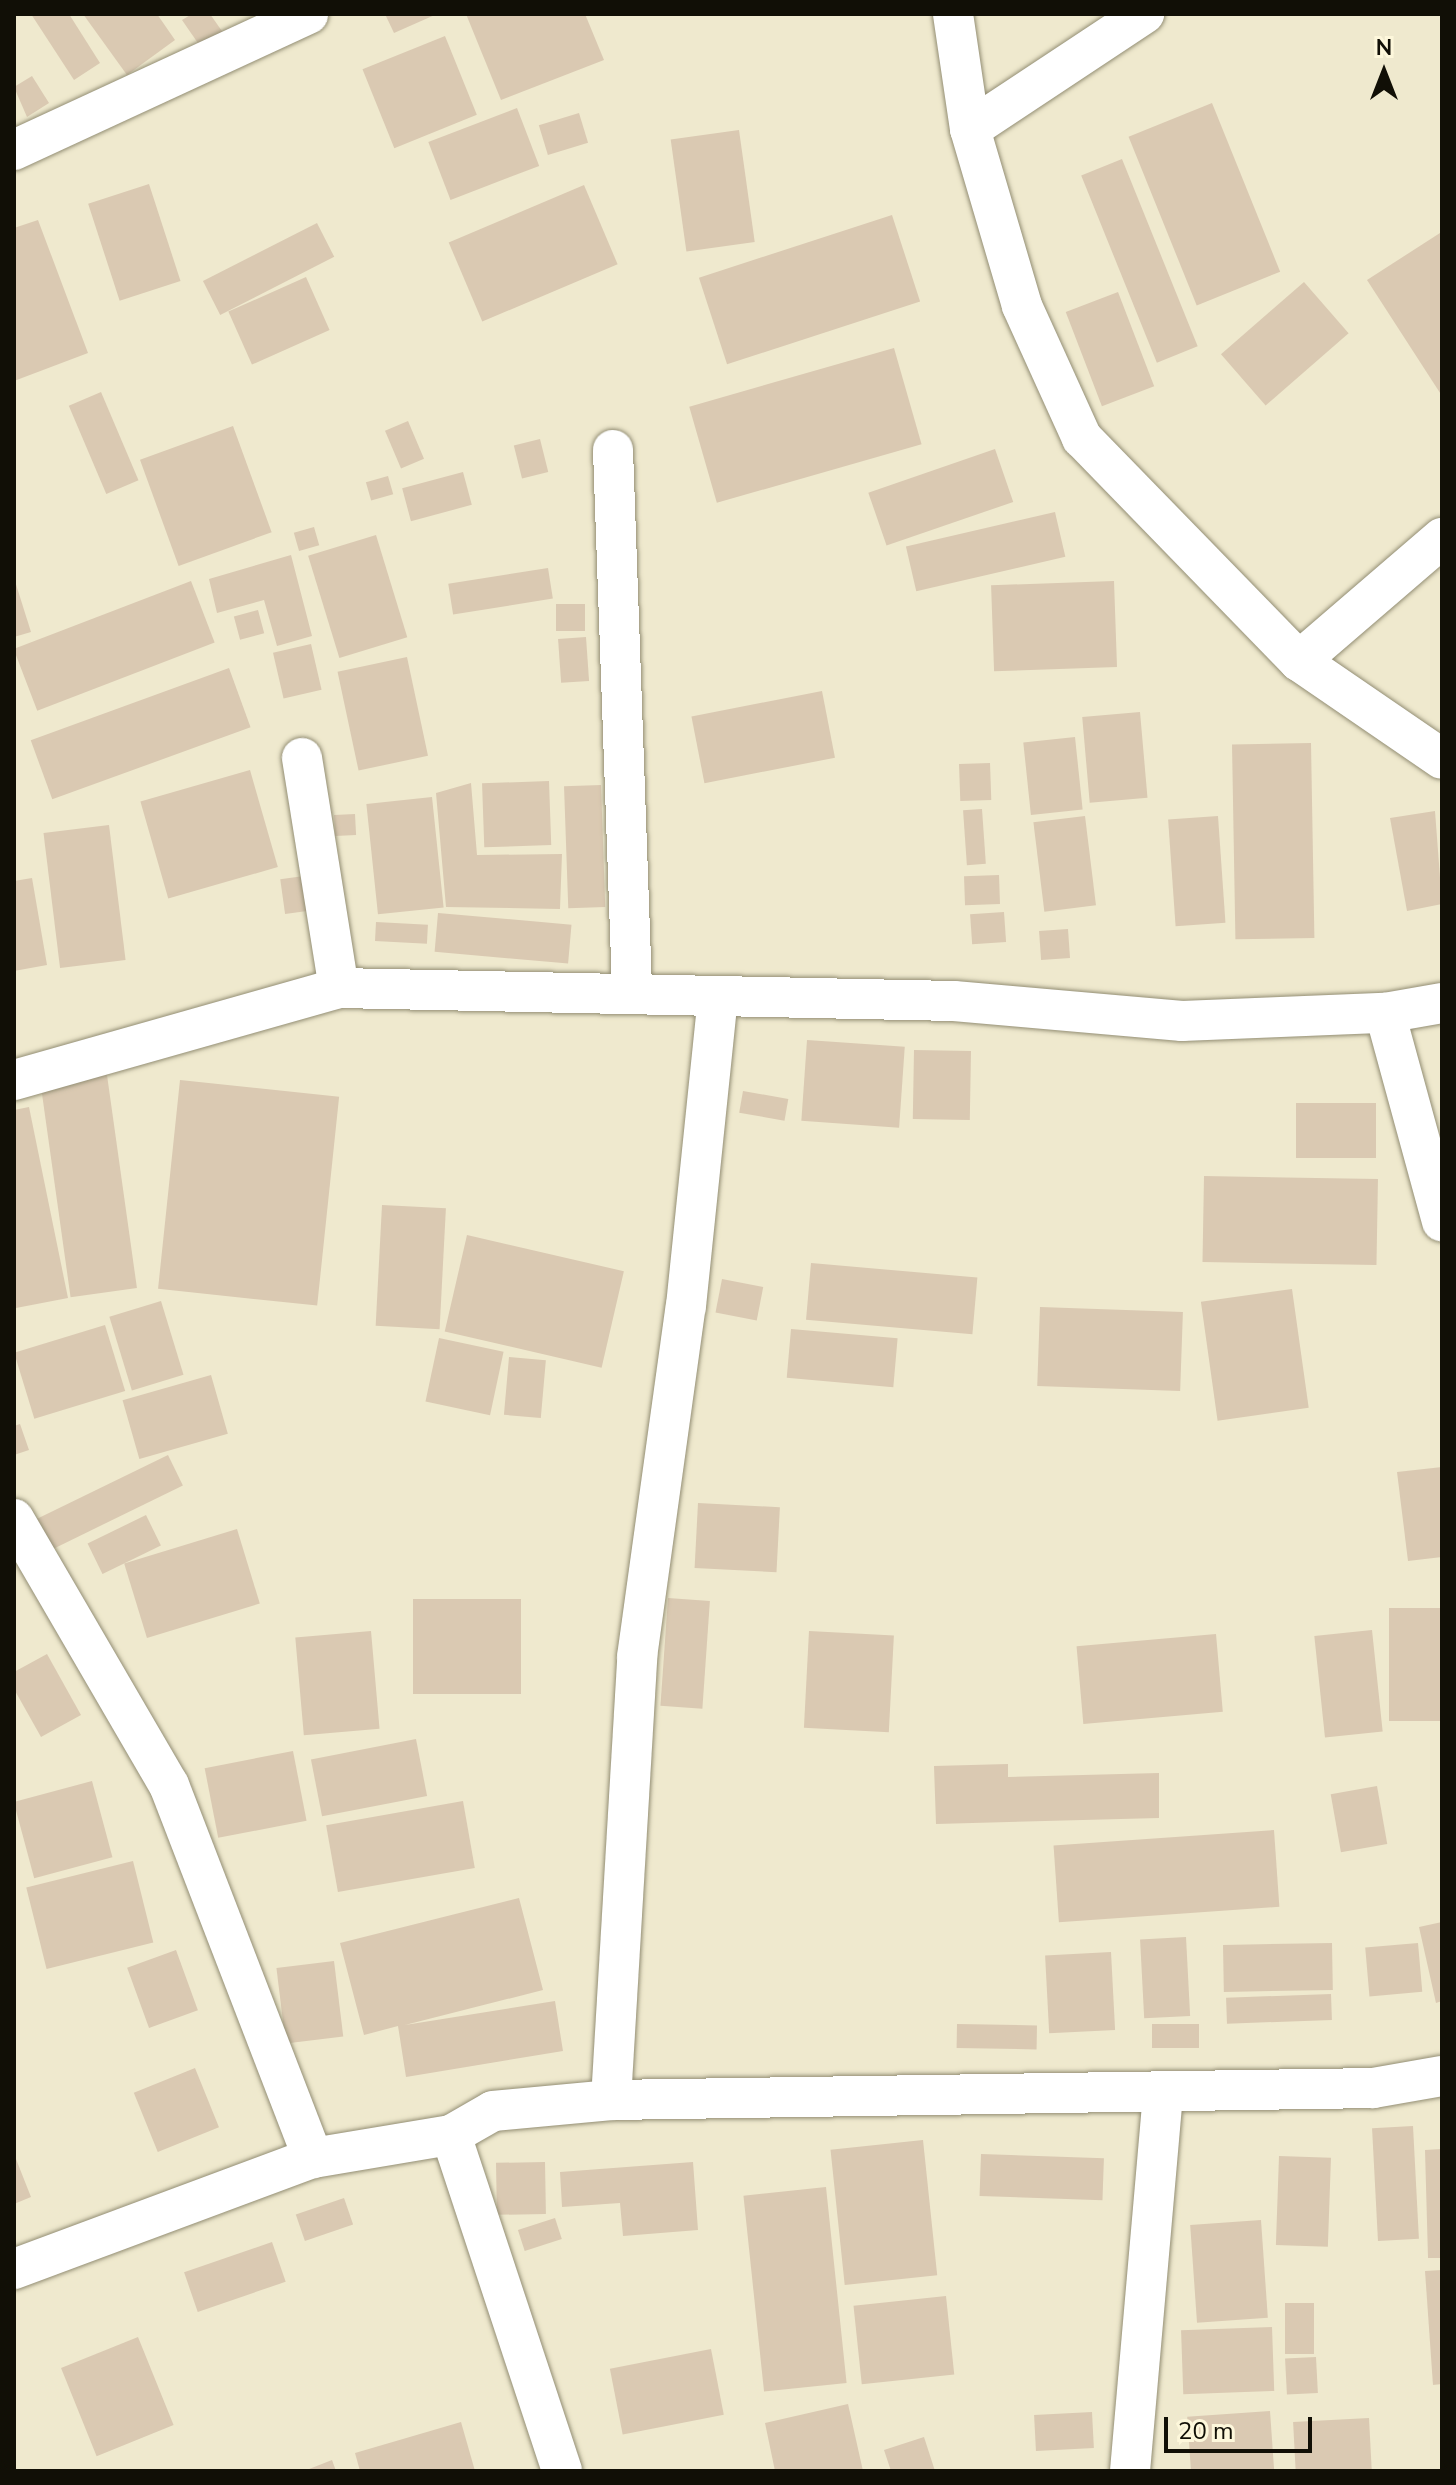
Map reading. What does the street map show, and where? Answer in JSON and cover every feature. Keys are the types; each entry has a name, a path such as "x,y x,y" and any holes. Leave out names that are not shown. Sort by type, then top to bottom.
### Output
{"street":[{"path":"14,150 308,14"},
{"path":"953,14 970,129 1022,306 1082,438 1299,661 1442,759"},
{"path":"970,129 1144,14"},
{"path":"613,450 632,989"},
{"path":"1299,661 1442,538"},
{"path":"302,758 339,988"},
{"path":"14,1080 339,988 632,989 718,997 954,1001 1182,1021 1385,1013 1442,1003"},
{"path":"611,2100 637,1657 686,1306 718,997"},
{"path":"1385,1013 1442,1221"},
{"path":"14,1519 169,1785 313,2158"},
{"path":"14,2269 313,2158 451,2135 493,2111 611,2100 1373,2088 1442,2076"},
{"path":"1130,2471 1163,2092"},
{"path":"451,2135 562,2471"}],"building":[{"path":"31,14 69,14 100,63 74,80"},
{"path":"83,14 157,14 175,40 127,75"},
{"path":"192,14 210,14 224,34 202,49 182,20"},
{"path":"385,14 437,14 394,33"},
{"path":"466,14 585,14 604,60 501,100"},
{"path":"445,36 477,115 394,148 362,69"},
{"path":"32,76 49,103 27,117 14,87"},
{"path":"1212,103 1280,272 1197,305 1129,137"},
{"path":"517,108 539,166 451,200 428,142"},
{"path":"579,113 588,143 548,155 539,125"},
{"path":"739,130 755,242 686,252 671,140"},
{"path":"1122,159 1198,346 1157,363 1081,175"},
{"path":"149,184 181,281 120,301 88,204"},
{"path":"584,185 618,264 482,322 449,242"},
{"path":"892,215 920,302 727,364 699,278"},
{"path":"38,220 88,353 14,381 14,228"},
{"path":"317,223 334,257 220,315 203,281"},
{"path":"1440,233 1442,236 1442,396 1367,280"},
{"path":"306,277 330,330 252,365 228,312"},
{"path":"1304,282 1349,333 1266,405 1221,354"},
{"path":"1118,292 1154,386 1102,406 1066,312"},
{"path":"894,348 922,444 717,503 689,407"},
{"path":"101,392 139,480 106,494 69,406"},
{"path":"408,421 424,459 401,469 385,431"},
{"path":"233,426 272,532 179,566 140,460"},
{"path":"540,439 548,472 522,479 514,446"},
{"path":"995,449 1013,502 887,546 868,493"},
{"path":"463,472 472,505 411,521 402,488"},
{"path":"388,476 393,494 371,501 366,482"},
{"path":"1055,512 1065,557 916,591 906,546"},
{"path":"314,527 319,545 299,551 294,533"},
{"path":"376,535 407,637 339,658 308,556"},
{"path":"291,555 312,636 277,646 264,600 217,613 209,579"},
{"path":"548,568 553,599 453,614 448,584"},
{"path":"14,578 31,632 14,637"},
{"path":"191,581 215,643 37,711 14,649"},
{"path":"1114,581 1117,667 994,671 991,585"},
{"path":"556,604 585,604 585,631 556,631"},
{"path":"258,610 264,633 240,640 234,616"},
{"path":"586,637 589,681 561,683 558,639"},
{"path":"311,644 322,690 284,699 273,653"},
{"path":"407,657 428,756 359,771 338,672"},
{"path":"229,668 251,727 52,799 31,740"},
{"path":"822,691 835,758 704,783 691,716"},
{"path":"1140,712 1147,798 1090,803 1082,717"},
{"path":"1075,737 1083,810 1031,815 1023,742"},
{"path":"1311,743 1314,938 1235,939 1232,744"},
{"path":"990,763 991,800 960,801 959,764"},
{"path":"250,770 278,867 168,899 140,801"},
{"path":"549,781 551,845 484,847 482,783"},
{"path":"471,783 477,855 562,854 560,909 446,907 436,793"},
{"path":"601,785 605,907 568,908 564,786"},
{"path":"432,797 444,907 378,914 366,804"},
{"path":"982,809 986,864 967,865 963,810"},
{"path":"1435,811 1442,904 1407,911 1390,818"},
{"path":"355,814 356,835 335,836 334,815"},
{"path":"1085,816 1096,905 1044,912 1033,822"},
{"path":"1218,816 1225,923 1176,926 1168,819"},
{"path":"109,825 126,960 60,968 43,833"},
{"path":"999,875 1000,904 965,905 964,876"},
{"path":"304,876 309,911 285,914 280,879"},
{"path":"32,878 47,965 14,971 14,881"},
{"path":"1004,912 1006,942 972,944 970,914"},
{"path":"438,913 571,925 568,964 435,952"},
{"path":"376,922 428,925 427,944 375,941"},
{"path":"1068,929 1070,958 1041,960 1039,931"},
{"path":"807,1040 905,1047 899,1128 801,1121"},
{"path":"914,1050 971,1051 970,1120 913,1119"},
{"path":"107,1075 137,1288 71,1297 41,1084"},
{"path":"180,1080 339,1097 317,1306 158,1289"},
{"path":"743,1091 788,1099 784,1121 739,1113"},
{"path":"1296,1103 1376,1103 1376,1158 1296,1158"},
{"path":"29,1107 68,1298 16,1308 14,1110"},
{"path":"1204,1176 1378,1179 1376,1265 1202,1262"},
{"path":"382,1205 446,1208 440,1329 376,1326"},
{"path":"467,1235 624,1271 602,1368 445,1331"},
{"path":"811,1263 977,1278 972,1334 806,1320"},
{"path":"722,1279 763,1287 757,1320 716,1312"},
{"path":"1292,1289 1309,1408 1218,1421 1201,1302"},
{"path":"161,1301 184,1375 132,1390 109,1317"},
{"path":"1040,1307 1183,1312 1180,1391 1037,1386"},
{"path":"105,1325 125,1391 34,1419 14,1353"},
{"path":"791,1329 898,1338 893,1387 787,1378"},
{"path":"439,1338 504,1352 490,1415 425,1402"},
{"path":"509,1357 546,1360 541,1418 504,1415"},
{"path":"211,1375 228,1434 139,1459 123,1400"},
{"path":"20,1424 29,1450 14,1455 14,1426"},
{"path":"168,1455 183,1486 42,1554 27,1524"},
{"path":"1442,1467 1442,1557 1408,1561 1397,1472"},
{"path":"698,1503 780,1507 776,1572 695,1568"},
{"path":"146,1515 161,1546 102,1574 88,1543"},
{"path":"237,1529 260,1604 147,1638 124,1563"},
{"path":"668,1598 710,1601 702,1709 660,1706"},
{"path":"413,1599 521,1599 521,1694 413,1694"},
{"path":"1389,1608 1442,1608 1442,1721 1389,1721"},
{"path":"1372,1630 1383,1731 1325,1738 1314,1636"},
{"path":"371,1631 380,1729 304,1735 295,1638"},
{"path":"809,1631 894,1635 889,1732 804,1728"},
{"path":"1216,1634 1223,1712 1083,1724 1077,1646"},
{"path":"47,1654 81,1715 41,1737 14,1689 14,1672"},
{"path":"416,1739 427,1796 322,1816 311,1759"},
{"path":"293,1751 307,1821 218,1838 205,1768"},
{"path":"1008,1764 1008,1777 1159,1773 1159,1818 936,1824 934,1766"},
{"path":"92,1781 112,1857 34,1878 14,1802"},
{"path":"1377,1786 1387,1844 1341,1852 1331,1794"},
{"path":"463,1801 475,1868 338,1892 326,1825"},
{"path":"1274,1830 1279,1907 1059,1922 1054,1845"},
{"path":"133,1861 153,1943 47,1969 26,1888"},
{"path":"519,1898 543,1990 405,2025 555,2001 563,2051 406,2077 398,2026 364,2035 340,1943"},
{"path":"1442,1922 1442,2001 1436,2003 1419,1927"},
{"path":"1186,1937 1190,2016 1144,2018 1140,1939"},
{"path":"1332,1943 1333,1990 1224,1992 1223,1945"},
{"path":"1418,1943 1422,1992 1369,1996 1365,1948"},
{"path":"176,1950 198,2010 149,2028 127,1968"},
{"path":"1111,1952 1115,2030 1049,2033 1045,1955"},
{"path":"334,1961 343,2036 286,2044 276,1968"},
{"path":"1331,1994 1332,2020 1227,2024 1226,1998"},
{"path":"957,2024 1037,2025 1037,2049 957,2048"},
{"path":"1152,2024 1199,2024 1199,2048 1152,2048"},
{"path":"195,2068 219,2127 158,2152 134,2093"},
{"path":"1413,2126 1419,2239 1378,2241 1372,2128"},
{"path":"923,2140 937,2275 845,2285 831,2150"},
{"path":"1442,2149 1442,2258 1428,2258 1425,2150"},
{"path":"14,2154 31,2197 14,2204"},
{"path":"981,2154 1104,2158 1102,2200 980,2196"},
{"path":"1279,2156 1331,2158 1328,2247 1276,2245"},
{"path":"545,2162 546,2214 497,2215 496,2163"},
{"path":"693,2162 698,2230 623,2236 620,2203 562,2207 560,2172"},
{"path":"826,2187 847,2383 764,2392 743,2196"},
{"path":"344,2198 353,2224 305,2241 296,2215"},
{"path":"555,2218 562,2239 525,2251 518,2230"},
{"path":"1261,2220 1268,2318 1197,2323 1190,2225"},
{"path":"272,2242 286,2282 198,2312 184,2272"},
{"path":"1442,2270 1442,2384 1433,2385 1425,2271"},
{"path":"946,2296 954,2375 862,2384 854,2306"},
{"path":"1285,2303 1314,2303 1314,2354 1285,2354"},
{"path":"1272,2327 1274,2391 1183,2394 1181,2330"},
{"path":"138,2337 174,2425 97,2456 61,2368"},
{"path":"711,2349 724,2415 623,2434 610,2369"},
{"path":"1316,2357 1318,2393 1287,2395 1285,2359"},
{"path":"848,2404 863,2471 775,2471 765,2423"},
{"path":"1270,2411 1274,2471 1191,2471 1187,2417"},
{"path":"1092,2412 1094,2448 1036,2451 1034,2415"},
{"path":"1369,2418 1372,2471 1296,2471 1293,2422"},
{"path":"461,2422 475,2471 360,2471 355,2453"},
{"path":"924,2437 935,2471 891,2471 884,2450"},
{"path":"332,2460 336,2471 304,2471"}]}
